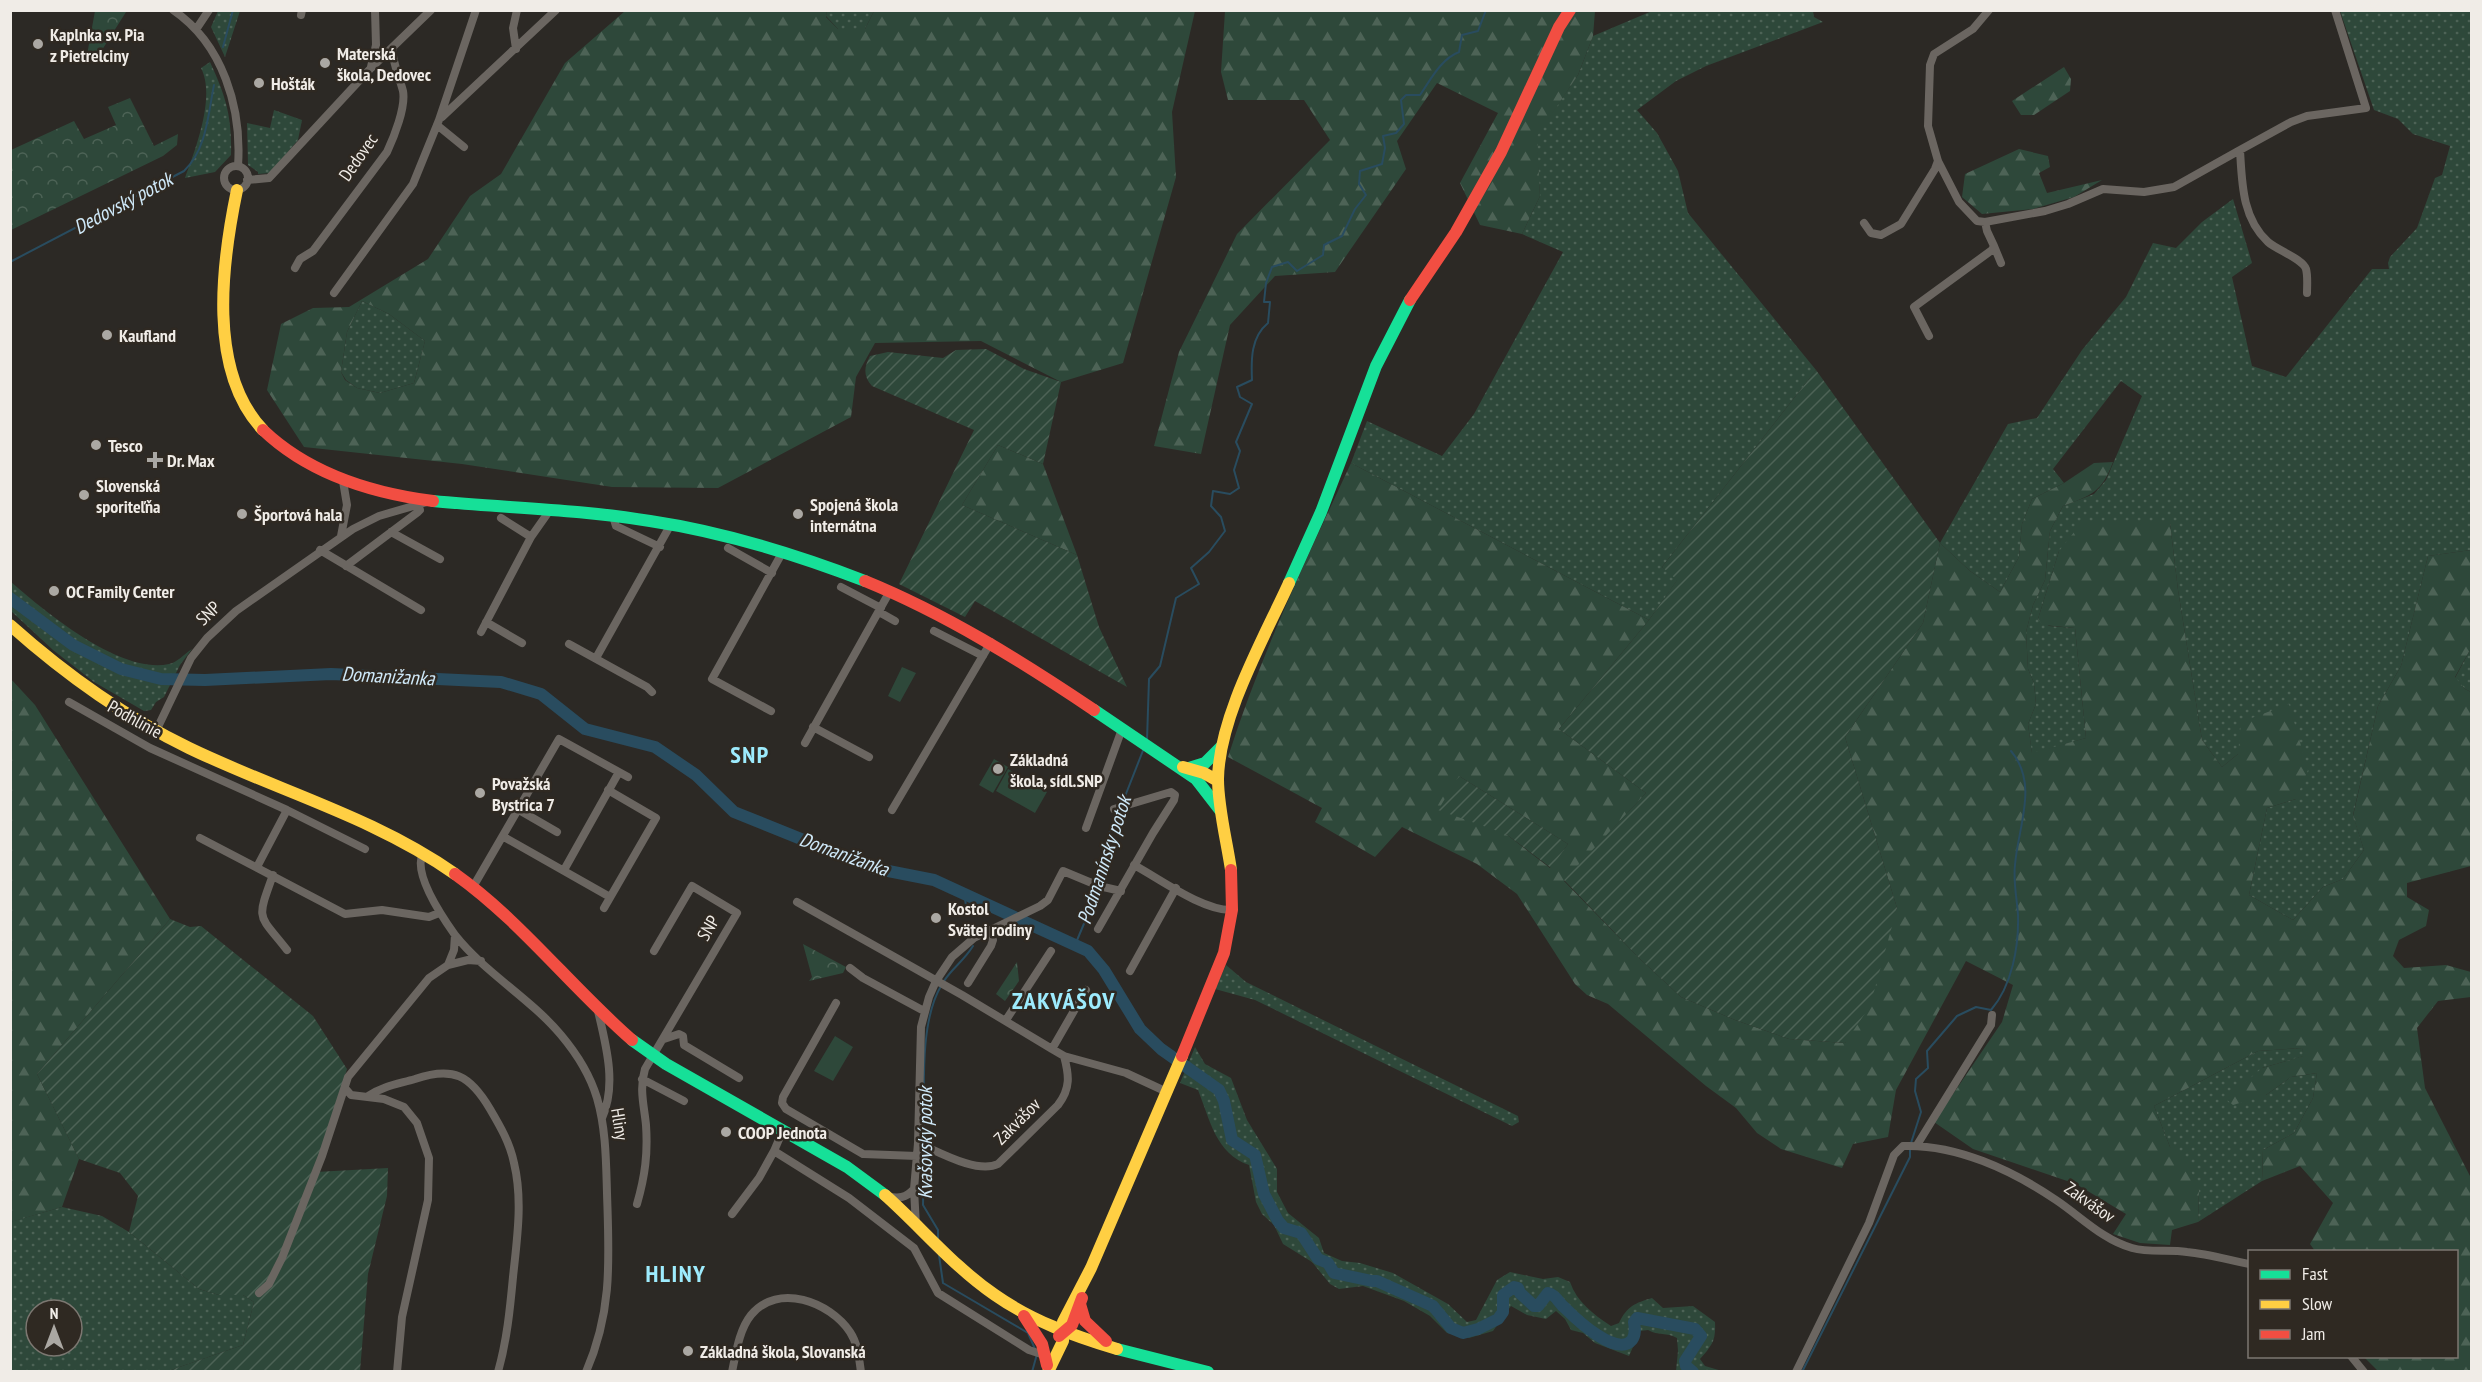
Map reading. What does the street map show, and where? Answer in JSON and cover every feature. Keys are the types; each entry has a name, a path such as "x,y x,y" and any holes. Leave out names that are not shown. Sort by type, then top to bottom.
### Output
{"street":[{"path":"173,10 196,28 215,56 230,90 239,134 238,166"},
{"path":"196,28 209,10"},
{"path":"238,166 227,169 224,177 227,187 237,190 242,188 248,180 269,178 371,68 431,10"},
{"path":"334,293 413,184 450,90 476,10"},
{"path":"516,49 513,28 517,10"},
{"path":"438,122 556,10"},
{"path":"1064,1332 1063,1322 1091,1268 1221,962 1232,910 1231,870 1218,781 1221,747 1231,711 1321,512 1376,366 1418,286 1455,232 1501,152 1559,27 1570,10"},
{"path":"1989,10 1973,29 1934,54 1930,65 1928,126 1938,161 1959,202 1977,221 1985,222 2053,208 2103,189 2117,188 2144,192 2174,187 2307,116 2366,108 2335,10"},
{"path":"371,68 376,45 376,11"},
{"name":"Dedovec","path":"295,268 300,259 313,251 387,152 392,141 403,95 393,62 392,48"},
{"path":"450,90 453,97 461,100"},
{"path":"438,122 464,147"},
{"path":"2240,150 2243,192 2248,210 2268,242 2299,261 2306,268 2307,293"},
{"path":"1864,223 1871,233 1881,235 1900,224 1938,161"},
{"path":"238,166 246,172 248,180"},
{"name":"SNP","path":"237,190 227,238 222,282 225,324 233,374 244,404 258,426 289,451 344,481 384,494 431,501 613,516 671,525 723,536 831,568 890,591 991,642 1029,665 1174,765"},
{"path":"1985,222 2001,263"},
{"path":"1929,336 1914,307 1989,254 1994,246"},
{"path":"340,537 347,505 344,481"},
{"name":"SNP","path":"156,731 186,667 202,644 224,621 252,598 340,537 379,516 431,501"},
{"path":"346,566 420,510 418,504"},
{"path":"481,632 531,537 550,510"},
{"path":"613,516 616,525 660,548"},
{"path":"501,518 531,537"},
{"path":"596,658 671,525"},
{"path":"391,532 440,559"},
{"path":"728,548 772,573"},
{"path":"320,550 421,610"},
{"path":"771,711 712,679 782,553"},
{"path":"841,587 895,621"},
{"path":"805,743 890,591"},
{"path":"486,622 522,643"},
{"path":"10,625 80,684 156,731 360,821 423,853 473,887 517,926 598,1011 652,1055 849,1168 884,1195 949,1258 1022,1314 1064,1332 1208,1371"},
{"path":"934,631 983,656"},
{"path":"892,810 991,642"},
{"path":"569,644 647,687 652,692"},
{"name":"Podhlinie","path":"69,702 150,748 287,810 365,849"},
{"path":"813,727 869,757"},
{"path":"1086,828 1122,729"},
{"path":"473,887 559,740 628,777"},
{"path":"1187,768 1205,763 1221,747"},
{"path":"186,764 193,749"},
{"path":"1174,765 1204,773 1218,781"},
{"path":"1174,765 1196,779 1222,814"},
{"path":"564,870 619,772"},
{"path":"1196,779 1218,781"},
{"path":"604,908 656,818 608,790"},
{"path":"1098,929 1175,795 1171,792 1114,809"},
{"path":"257,867 287,810"},
{"path":"519,810 557,832"},
{"path":"504,837 610,897"},
{"path":"200,838 345,914 382,910 429,916 439,913"},
{"name":"Hliny","path":"423,853 419,859 420,869 439,913 481,961 560,1034 589,1077 602,1118 607,1175 608,1279 601,1333 585,1371"},
{"path":"1134,866 1200,902 1232,910"},
{"path":"916,1226 914,1189 917,1156 922,1145 921,1027 924,1011 948,963 964,946 1048,900 1063,871 1094,884 1121,891"},
{"path":"273,875 262,906 261,916 287,950"},
{"name":"SNP","path":"652,1055 737,913 692,886 654,951"},
{"path":"1130,971 1176,888"},
{"path":"797,902 1006,1020 1064,1056 1126,1073 1167,1092"},
{"path":"968,983 991,946 993,940 989,931"},
{"path":"448,965 454,950 456,935"},
{"path":"1006,1020 1051,951"},
{"path":"259,1293 269,1284 282,1258 322,1156 350,1075 429,978 448,965 468,960 481,961"},
{"path":"850,968 863,978 924,1011"},
{"path":"1052,1049 1086,990"},
{"path":"836,1003 783,1097 782,1103 786,1109 863,1154 917,1156"},
{"path":"598,1011 610,1077 608,1104 602,1118"},
{"path":"1796,1371 1869,1223 1894,1155 1898,1148 1913,1145 1991,1025 1992,1015"},
{"path":"663,1039 679,1034 683,1036 684,1045 739,1078"},
{"name":"Hliny","path":"637,1204 646,1170 646,1125 641,1096 642,1079 652,1055"},
{"name":"Zakvášov","path":"922,1145 975,1166 989,1167 998,1164 1058,1105 1066,1094 1069,1075 1064,1056"},
{"path":"369,1096 383,1087 433,1073 455,1074 469,1081 477,1089 504,1134 516,1170 519,1211 509,1318 498,1371"},
{"path":"642,1079 684,1101"},
{"path":"345,1088 351,1095 391,1101 410,1113 417,1122 423,1137 430,1168 428,1200 402,1317 397,1371"},
{"path":"732,1214 759,1178 783,1130"},
{"name":"Zakvášov","path":"1913,1145 1964,1155 2010,1174 2056,1200 2102,1233 2132,1248 2184,1251 2248,1264"},
{"path":"774,1151 849,1198 914,1248 938,1293 1029,1350 1047,1366"},
{"path":"884,1195 901,1198 909,1195 914,1189"},
{"path":"1047,1366 1056,1339 1072,1324 1091,1268"},
{"path":"732,1371 744,1328 750,1316 769,1302 791,1298 818,1304 840,1320 855,1343 861,1371"},
{"path":"1080,1304 1082,1318 1087,1326 1112,1346"},
{"path":"1022,1314 1037,1332 1047,1366"},
{"path":"2353,1358 2364,1371"}],"green space":[{"path":"95,11 126,12 95,61 87,55"},
{"path":"218,11 240,11 225,57 211,27"},
{"path":"625,11 827,11 826,17 838,29 865,29 874,11 1195,11 1172,112 1176,177 1123,363 1061,382 981,341 875,343 856,377 851,417 718,488 612,487 462,464 304,447 267,390 281,324 313,308 349,307 428,259 470,196 501,174 565,63","holes":["362,301 389,314 425,341 414,383 380,393 357,388 345,380 341,372 347,332"]},
{"path":"827,11 874,11 865,29 838,29 826,16"},
{"path":"1225,11 1595,11 1593,36 1578,75 1537,136 1540,196 1522,234 1480,225 1460,183 1498,113 1437,83 1397,141 1406,169 1335,272 1275,276 1230,325 1201,454 1154,446 1179,352 1237,234 1330,140 1304,100 1228,100 1221,72"},
{"path":"1652,11 1813,11 1814,17 1823,22 1706,66 1676,81 1637,110 1657,133 1678,171 1688,213 1816,370 1662,567 1678,579 1649,620 1351,463 1367,421 1442,456 1474,414 1563,252 1522,234 1540,196 1536,136 1578,75 1593,36"},
{"path":"2340,11 2471,11 2471,550 2428,556 2401,666 2378,706 2353,815 2364,850 2343,879 2323,887 2293,920 2249,895 2267,808 2296,799 2238,754 2222,767 2202,740 2178,590 2170,523 2059,551 2038,619 2049,626 2075,628 2086,738 2032,754 2028,724 2036,704 2034,683 2028,669 2026,632 2033,605 2045,580 2050,531 2063,506 2094,494 2106,480 2142,396 2121,381 2053,469 2064,483 2032,499 2022,524 2019,557 2000,592 1970,571 1940,543 2008,424 2037,418 2082,350 2126,297 2153,243 2176,248 2202,222 2233,199 2252,263 2232,277 2252,366 2286,377 2372,269 2389,269 2390,257 2417,228 2435,178 2442,175 2450,146 2413,134 2398,119 2374,110"},
{"path":"210,62 227,107 231,155 215,172 185,178 205,108 205,80 201,68"},
{"path":"2064,67 2071,79 2070,91 2034,115 2021,115 2012,101"},
{"path":"130,98 154,146 178,134 177,145 163,156 11,230 11,150 74,121 84,139 116,125 108,107"},
{"path":"274,110 302,120 298,140 270,173 258,174 248,165 247,123 270,128"},
{"path":"2019,149 2048,156 2050,167 2039,173 2047,193 2102,180 2074,197 2033,209 1982,214 1962,197 1965,174"},
{"path":"362,301 389,314 425,341 414,383 380,393 357,388 346,380 341,372 347,332"},
{"path":"986,349 1024,369 1061,382 1043,464 998,445 962,505 1077,555 1099,627 1127,687 975,601 965,617 899,584 974,430 872,386 865,371 867,364 870,356 888,352 943,358 956,350"},
{"path":"1816,370 1940,543 1923,623 1845,737 1897,908 1870,1006 1845,1043 1789,1039 1735,1020 1681,997 1639,958 1564,880 1646,793 1559,729 1649,620 1677,580 1662,567"},
{"path":"998,445 1043,464 1077,555 962,505"},
{"path":"2113,462 2105,480 2095,491 2063,506 2050,531 2045,580 2033,605 2026,632 2028,669 2034,683 2036,704 2028,724 2032,753 2086,738 2075,628 2043,625 2038,619 2059,551 2083,521 2170,523 2178,590 2202,740 2222,767 2238,754 2241,722 2289,704 2308,770 2296,799 2267,808 2249,895 2293,920 2323,887 2343,879 2364,850 2353,816 2378,706 2401,666 2428,556 2471,550 2471,648 2455,677 2465,689 2471,692 2471,866 2407,883 2407,897 2429,910 2426,926 2399,940 2393,956 2404,968 2446,965 2471,972 2471,997 2438,1001 2417,1028 2425,1088 2471,1178 2471,1371 2378,1371 2365,1358 2458,1358 2458,1250 2314,1250 2310,1244 2333,1203 2300,1166 2262,1181 2263,1150 2294,1133 2313,1098 2317,1073 2291,1077 2266,1095 2233,1105 2226,1099 2262,1068 2303,1056 2302,1048 2258,1051 2154,1106 2170,1147 2184,1153 2199,1191 2198,1222 2172,1230 2170,1245 2140,1243 2113,1234 2126,1214 2076,1184 1973,1149 1934,1122 2002,1022 2013,985 1966,961 1896,1090 1888,1137 1853,1144 1842,1168 1781,1149 1757,1133 1736,1108 1706,1086 1608,1004 1587,995 1575,984 1517,894 1477,864 1402,827 1375,857 1315,822 1322,808 1228,757 1269,645 1351,463 1649,620 1559,729 1646,793 1564,881 1639,958 1681,997 1735,1020 1789,1039 1845,1043 1897,908 1845,737 1923,623 1940,543 1970,571 2000,592 2019,557 2022,524 2032,499 2064,483 2094,463","holes":["1459,776 1568,844 1550,868 1506,834"]},
{"path":"10,581 42,608 84,638 129,660 150,665 169,664 192,649 180,665 164,697 156,702 151,710 144,711 94,682 53,650 11,611"},
{"path":"2471,648 2471,692 2455,678"},
{"path":"902,667 916,673 900,702 888,696"},
{"path":"10,678 35,705 170,919 37,1074 79,1159 62,1207 11,1222"},
{"path":"994,759 1008,767 993,793 979,785"},
{"path":"1008,769 1047,792 1035,813 996,791"},
{"path":"1459,776 1568,844 1551,868 1506,834 1438,810"},
{"path":"170,919 190,927 201,926 313,1016 347,1069 316,1172 388,1168 387,1196 368,1274 360,1371 168,1371 243,1345 254,1302 243,1295 219,1295 199,1289 129,1232 138,1196 120,1173 79,1159 37,1074"},
{"path":"803,944 846,967 843,973 809,981 812,977"},
{"path":"1017,962 1019,981 1005,1001 996,994"},
{"path":"1226,965 1246,982 1518,1116 1519,1122 1512,1126 1255,1000 1215,989"},
{"path":"835,1036 853,1047 833,1081 814,1071"},
{"path":"1195,1047 1205,1064 1231,1078 1247,1120 1277,1169 1277,1192 1288,1213 1319,1238 1324,1253 1342,1261 1360,1263 1393,1273 1448,1304 1467,1322 1476,1320 1497,1280 1510,1272 1543,1279 1558,1277 1570,1282 1586,1307 1611,1326 1619,1323 1632,1306 1652,1298 1663,1308 1693,1306 1715,1322 1712,1342 1700,1359 1705,1366 1722,1371 1676,1371 1677,1338 1648,1330 1640,1331 1629,1356 1595,1343 1583,1333 1571,1330 1565,1319 1556,1311 1546,1319 1527,1315 1511,1306 1493,1331 1469,1338 1447,1333 1430,1316 1404,1301 1363,1286 1339,1289 1330,1284 1312,1262 1283,1244 1274,1225 1262,1214 1256,1202 1249,1165 1229,1153 1222,1144 1211,1124 1198,1090 1180,1083"},
{"path":"2302,1048 2304,1056 2262,1068 2266,1095 2291,1077 2317,1073 2313,1098 2294,1133 2263,1150 2262,1181 2198,1222 2199,1191 2170,1147 2154,1106 2258,1051"},
{"path":"62,1207 102,1216 129,1232 199,1289 219,1295 243,1295 254,1302 243,1345 168,1371 11,1371 10,1222"}],"waterway":[{"name":"Dedovský potok","path":"223,47 233,10"},
{"name":"Podmanínsky potok","path":"1147,740 1149,679 1160,666 1176,598 1199,584 1191,568 1209,552 1225,531 1221,517 1211,506 1213,491 1230,494 1239,488 1234,470 1240,451 1236,442 1252,404 1240,397 1237,387 1252,380 1252,356 1255,342 1268,323 1270,302 1264,302 1266,283 1272,267 1288,262 1297,271 1323,255 1324,245 1342,236 1355,209 1366,195 1359,184 1360,171 1382,164 1385,148 1383,136 1396,133 1404,124 1401,100 1406,95 1420,95 1442,64 1459,52 1462,35 1478,31 1486,10"},
{"name":"Dedovský potok","path":"10,262 184,171 192,162 202,142 214,85"},
{"name":"Domanižanka","path":"10,598 73,645 121,669 161,679 205,680 331,674 501,682 541,694 585,729 655,747 696,775 734,812 873,868 934,880 1088,951 1104,970 1140,1029 1161,1049 1219,1090 1224,1101 1232,1140 1255,1155 1264,1194 1278,1221 1284,1228 1301,1233 1318,1259 1328,1263 1334,1273 1377,1281 1433,1306 1451,1328 1463,1333 1478,1329 1498,1319 1503,1312 1503,1295 1514,1287 1518,1288 1520,1293 1534,1306 1538,1306 1548,1293 1551,1294 1587,1328 1607,1341 1617,1344 1625,1344 1632,1340 1635,1333 1634,1322 1637,1318 1695,1329 1701,1336 1685,1361 1686,1366 1693,1372"},
{"name":"Podmanínsky potok","path":"1122,804 1144,748"},
{"path":"1911,1143 1921,1112 1915,1091 1916,1079 1928,1068 1927,1051 1957,1016 1976,1007 1991,1010 2004,989 2013,965 2018,927 2015,871 2025,806 2025,791 2024,777 2011,751"},
{"name":"Podmanínsky potok","path":"1096,880 1110,831 1120,810"},
{"name":"Podmanínsky potok","path":"1075,945 1091,907 1095,886"},
{"name":"Kvašovský potok","path":"964,894 966,905"},
{"name":"Kvašovský potok","path":"944,981 973,946"},
{"name":"Kvašovský potok","path":"924,1142 926,1041 929,1020 941,986"},
{"name":"Kvašovský potok","path":"924,1148 923,1205 938,1230 938,1240"},
{"path":"1802,1372 1910,1157 1910,1148"},
{"name":"Kvašovský potok","path":"939,1255 943,1283 1028,1333 1035,1349"},
{"name":"Kvašovský potok","path":"1032,1372 1037,1354"}],"traffic: fast":[{"path":"1289,583 1321,512 1376,366 1410,300"},
{"path":"433,501 596,514 678,526 759,545 865,581"},
{"path":"1094,710 1196,779 1220,810"},
{"path":"1189,768 1205,763 1221,747"},
{"path":"632,1040 666,1064 847,1167 885,1195"},
{"path":"1117,1349 1208,1372"}],"traffic: slow":[{"path":"237,190 224,282 223,315 226,347 233,378 245,406 263,430"},
{"path":"1231,870 1218,790 1220,755 1226,730 1244,679 1289,583"},
{"path":"10,625 95,693 165,736 359,820 392,836 455,874"},
{"path":"1183,767 1204,773 1218,781"},
{"path":"1048,1372 1063,1341 1063,1322 1091,1268 1182,1056"},
{"path":"885,1195 952,1260 995,1295 1024,1313 1054,1327 1117,1349"}],"traffic: jam":[{"path":"1410,300 1456,232 1501,152 1559,27 1570,10"},
{"path":"263,430 300,459 342,479 387,493 433,501"},
{"path":"865,581 954,623 1094,710"},
{"path":"1182,1056 1224,953 1232,910 1231,870"},
{"path":"455,874 502,912 632,1040"},
{"path":"1059,1336 1072,1325 1082,1298"},
{"path":"1080,1304 1085,1321 1106,1341"},
{"path":"1024,1316 1042,1344 1047,1365"}],"place":[{"name":"Kaplnka sv. Pia z Pietrelciny","path":"38,44"},
{"name":"Materská škola, Dedovec","path":"325,63"},
{"name":"Hošták","path":"259,83"},
{"name":"Kaufland","path":"107,335"},
{"name":"Tesco","path":"96,445"},
{"name":"Dr. Max","path":"155,460"},
{"name":"Slovenská sporiteľňa","path":"84,495"},
{"name":"Športová hala","path":"242,514"},
{"name":"Spojená škola internátna","path":"798,514"},
{"name":"OC Family Center","path":"54,591"},
{"name":"Základná škola, sídl.SNP","path":"998,769"},
{"name":"Považská Bystrica 7","path":"480,793"},
{"name":"Kostol Svätej rodiny","path":"936,918"},
{"name":"COOP Jednota","path":"726,1132"},
{"name":"Základná škola, Slovanská","path":"688,1351"}],"district":[{"name":"SNP","path":"750,754"},
{"name":"ZAKVÁŠOV","path":"1064,1000"},
{"name":"HLINY","path":"676,1273"}]}
